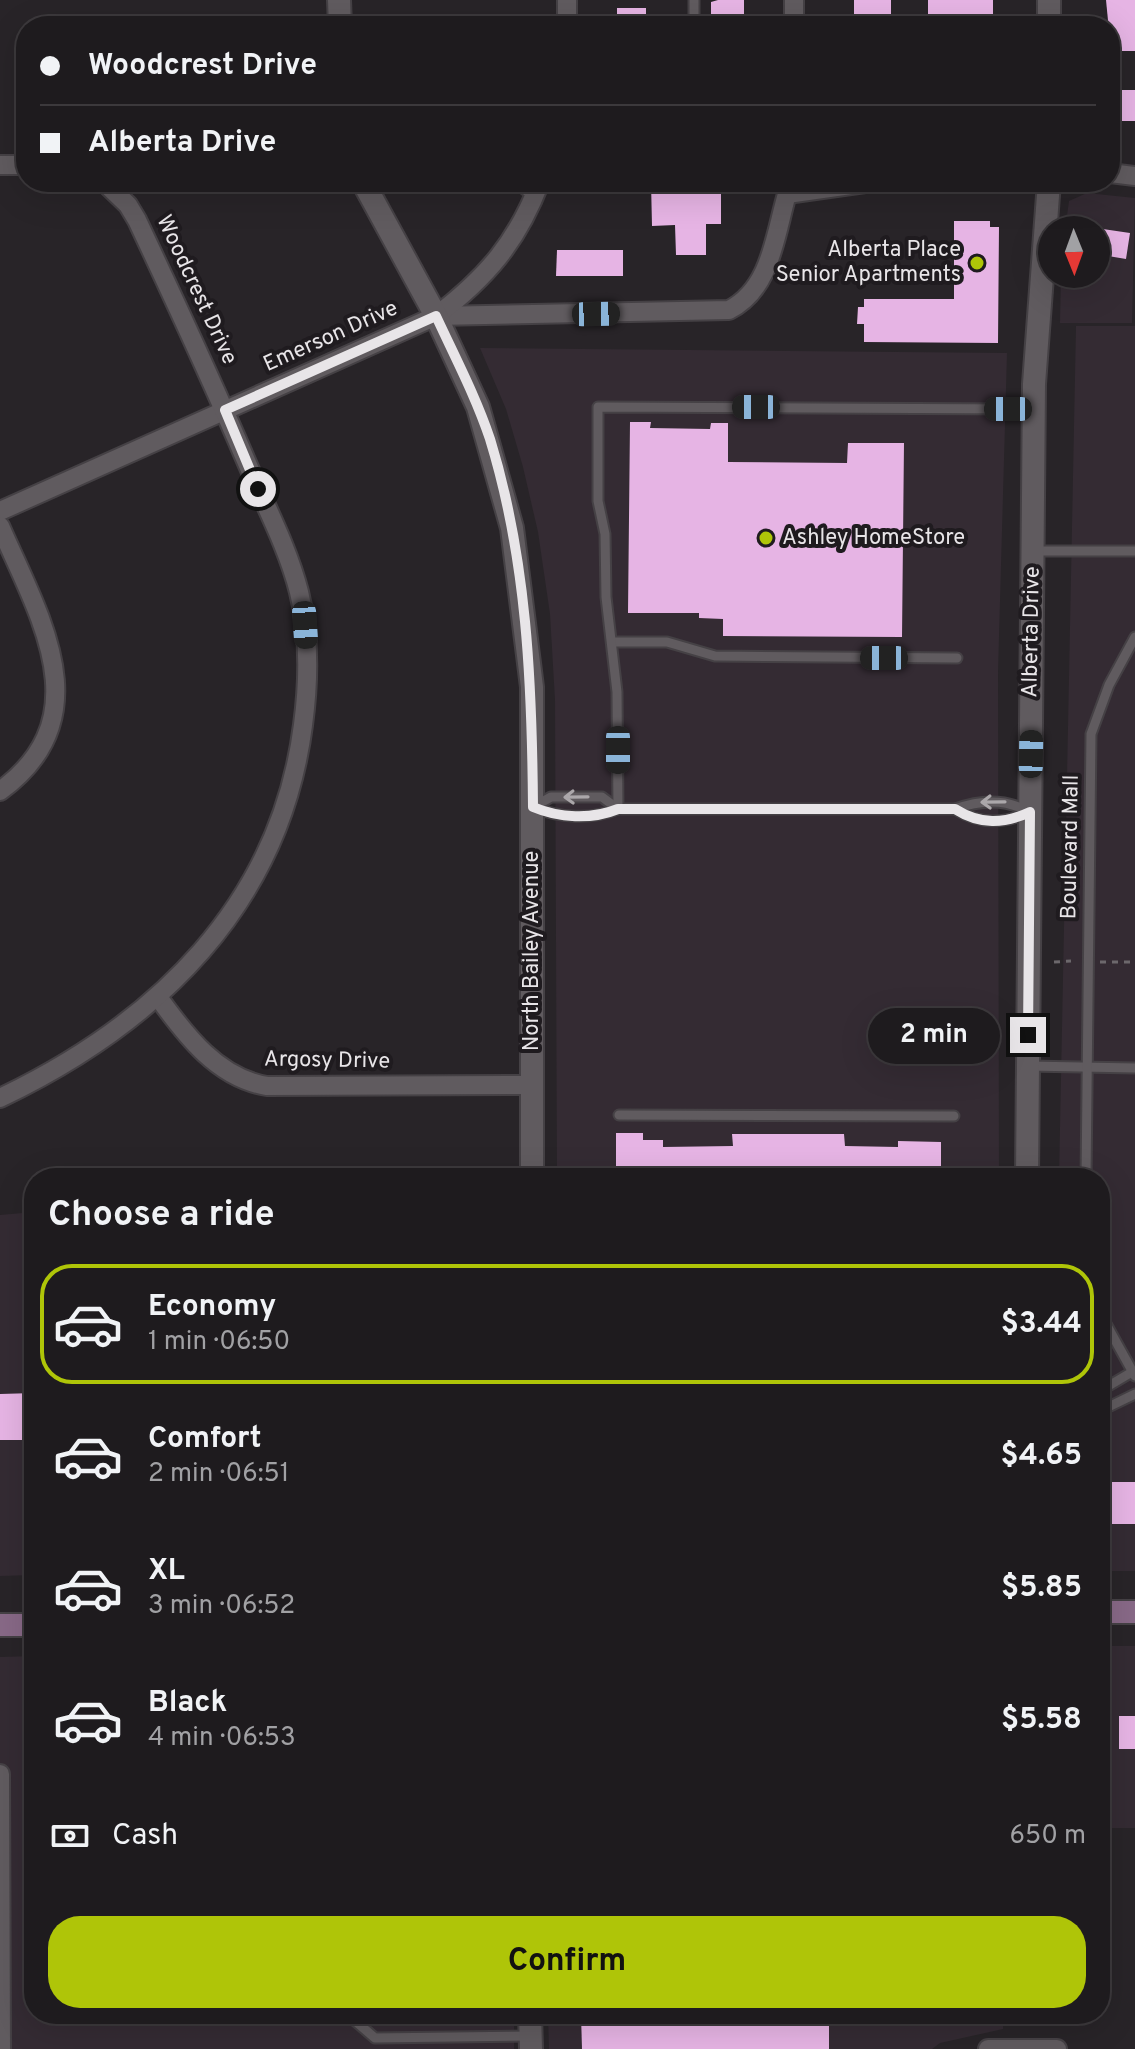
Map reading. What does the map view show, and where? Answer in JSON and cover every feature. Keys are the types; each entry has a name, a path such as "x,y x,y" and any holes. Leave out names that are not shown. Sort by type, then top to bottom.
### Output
{"main road":[{"path":"1110,1612 1135,1612"},
{"path":"0,1625 24,1625"}],"street":[{"name":"Woodcrest Drive","path":"0,1098 64,1064 158,997 220,930 260,867 291,786 307,693 307,647 299,594 290,563 225,410 137,220 128,205 114,192"},
{"name":"North Bailey Avenue","path":"368,192 436,316 478,407 512,528 532,687 532,1168"},
{"name":"Emerson Drive","path":"0,511 436,316 478,284 506,247 535,192"},
{"path":"436,316 729,310 742,304 760,284 787,192"},
{"name":"Alberta Drive","path":"1027,1168 1035,328 1048,192"},
{"path":"0,526 51,648 58,682 53,715 41,746 29,765 0,791"},
{"name":"Argosy Drive","path":"158,997 196,1045 226,1071 250,1083 267,1086 532,1085"},
{"path":"0,1774 1,2049"},
{"path":"988,2049 1057,2049"}],"lane":[{"path":"618,809 617,692 606,597 605,534 598,501 598,407 1034,409"},
{"path":"1033,551 1135,551"},
{"name":"Boulevard Mall","path":"1086,1168 1091,734 1109,685 1135,637"},
{"path":"612,642 667,642 715,656 957,658"},
{"path":"533,807 551,797 602,797 618,809"},
{"path":"533,807 551,815 602,815 618,809 955,809 973,802 1011,802 1030,812"},
{"path":"955,809 974,821 1012,821 1030,812"},
{"path":"1028,1066 1135,1068"},
{"path":"619,1115 954,1116"},
{"path":"1110,1331 1134,1374 1110,1386"},
{"path":"1110,1406 1135,1394"},
{"path":"359,2024 375,2038 531,2033"}],"path":[{"path":"1054,962 1071,961"},
{"path":"1100,962 1135,962"}],"shaded area":[{"path":"1087,193 1135,198 1132,323 1060,323 1061,288 1110,288 1110,216 1067,216 1069,201"},
{"path":"1076,326 1135,326 1135,1571 1110,1571 1110,1168 1059,1168"},
{"path":"480,348 1007,353 998,672 999,1168 557,1168 555,700 550,614 538,532 506,409"},
{"path":"24,1213 24,1575 0,1576 0,1215"},
{"path":"1110,1646 1135,1646 1135,1828 1110,1828"},
{"path":"24,1656 24,2024 514,2024 514,2049 0,2049 0,1657"},
{"path":"548,2024 1003,2024 1003,2029 940,2043 932,2049 549,2049"}],"building":[{"path":"744,0 744,16 711,16 711,2"},
{"path":"854,0 891,0 891,16 854,16"},
{"path":"928,0 993,0 993,16 928,16"},
{"path":"1106,0 1135,0 1135,51 1120,51 1120,16 1108,16"},
{"path":"617,8 646,8 646,16 617,16"},
{"path":"1120,90 1135,90 1135,121 1120,121"},
{"path":"651,192 721,192 721,224 706,224 706,255 676,255 675,225 652,226"},
{"name":"Alberta Place Senior Apartments","path":"954,221 990,221 990,227 999,227 998,343 864,342 864,324 857,324 858,307 864,307 864,299 954,299"},
{"path":"1110,230 1130,233 1126,259 1110,256"},
{"path":"557,250 623,250 623,276 556,276"},
{"name":"Ashley HomeStore","path":"630,422 651,422 650,428 710,429 711,423 728,423 728,462 847,463 848,443 904,443 902,637 723,636 723,619 699,618 699,613 628,613"},
{"path":"616,1133 643,1133 643,1140 663,1140 663,1147 733,1146 732,1134 844,1134 845,1146 898,1147 898,1141 941,1142 941,1168 616,1168"},
{"path":"24,1393 24,1440 0,1440 0,1394"},
{"path":"1110,1482 1135,1482 1135,1524 1110,1524"},
{"path":"1119,1716 1135,1716 1135,1749 1119,1749"},
{"path":"581,2024 829,2024 829,2049 582,2049"}],"place":[{"name":"Alberta Place Senior Apartments","path":"977,263"},
{"name":"Ashley HomeStore","path":"766,538"}],"route":[{"path":"258,489 225,410 436,316 490,440 512,528 532,687 533,807 551,815 602,815 618,809 955,809 974,821 1012,821 1030,812 1028,1035"}]}
